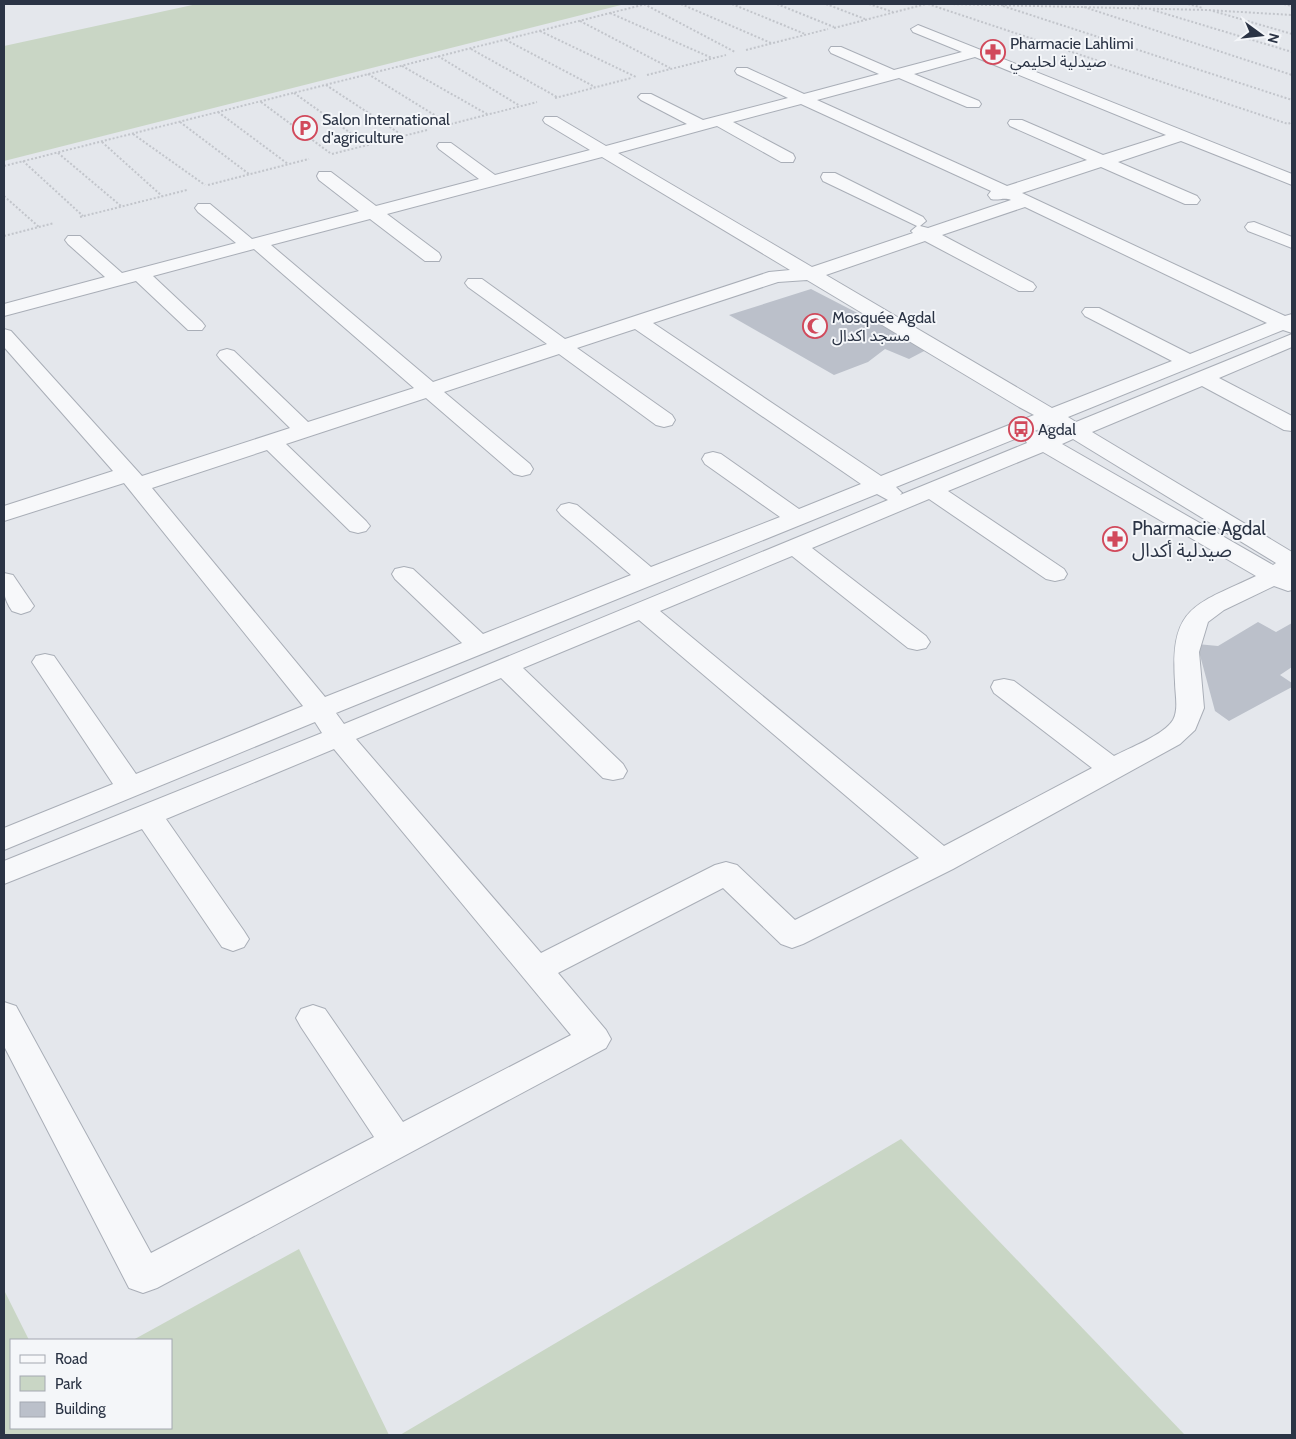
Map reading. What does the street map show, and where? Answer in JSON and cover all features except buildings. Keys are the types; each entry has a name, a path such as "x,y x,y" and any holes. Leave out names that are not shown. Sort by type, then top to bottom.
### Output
{"street":[{"path":"918,29 1292,180"},
{"path":"836,50 973,104"},
{"path":"4,310 975,53"},
{"path":"742,72 1026,201 1290,328"},
{"path":"646,96 702,126"},
{"path":"551,120 784,269 810,274 1075,432 1288,572"},
{"path":"719,122 787,158"},
{"path":"1016,123 1191,200"},
{"path":"810,274 1005,192 1183,135"},
{"path":"445,146 492,181"},
{"path":"326,176 432,257"},
{"path":"829,177 1026,287"},
{"path":"4,514 272,442 638,322 784,269 918,227 1026,201"},
{"path":"204,208 254,244 432,390 522,469"},
{"path":"1254,227 1292,244"},
{"path":"74,240 119,280"},
{"path":"139,274 195,326"},
{"path":"475,283 565,346 664,420"},
{"path":"1092,312 1292,425"},
{"path":"638,322 904,502"},
{"path":"4,874 149,817 642,609 1046,445 1197,370 1290,328"},
{"path":"4,335 133,480 320,709 338,736 594,1039 143,1276 4,1015"},
{"path":"227,355 305,431"},
{"path":"4,840 320,709 1021,429 1197,370"},
{"path":"1021,429 1046,445 1288,572"},
{"path":"272,442 358,526"},
{"path":"713,459 797,518"},
{"path":"932,491 1055,574"},
{"path":"569,510 649,578"},
{"path":"795,547 917,642"},
{"path":"536,970 726,873 792,936 942,861 1170,738 1185,724 1190,708 1186,652 1196,618 1215,605 1288,572"},
{"path":"404,574 481,646"},
{"path":"4,580 21,606"},
{"path":"642,609 942,861"},
{"path":"45,662 130,788"},
{"path":"506,667 613,771"},
{"path":"1004,687 1112,769"},
{"path":"149,817 233,939"},
{"path":"313,1018 397,1143"}],"path":[{"path":"4,166 645,4 736,52 548,99"},
{"path":"682,4 772,43"},
{"path":"732,4 806,35"},
{"path":"777,4 834,28"},
{"path":"826,4 866,20"},
{"path":"869,4 893,13"},
{"path":"745,50 927,4 1288,124 1292,122"},
{"path":"949,4 1148,8 1292,15"},
{"path":"996,4 1292,100"},
{"path":"1074,4 1292,75"},
{"path":"1134,4 1292,52"},
{"path":"1188,4 1292,34"},
{"path":"1284,4 1292,6"},
{"path":"610,13 713,58"},
{"path":"580,21 671,69"},
{"path":"539,31 636,77"},
{"path":"505,40 596,87"},
{"path":"470,48 558,97"},
{"path":"438,56 520,106"},
{"path":"402,66 488,114"},
{"path":"368,74 449,124"},
{"path":"326,85 403,136"},
{"path":"293,93 367,145"},
{"path":"261,101 331,154"},
{"path":"440,126 539,102"},
{"path":"218,112 288,164"},
{"path":"180,122 250,174"},
{"path":"322,156 431,129"},
{"path":"133,134 205,185"},
{"path":"102,142 162,196"},
{"path":"58,153 122,206"},
{"path":"197,188 314,158"},
{"path":"23,162 83,216"},
{"path":"74,218 188,190"},
{"path":"4,196 39,227"},
{"path":"4,236 57,223"}],"green space":[{"path":"197,4 625,4 4,161 4,46"},
{"path":"901,1139 1185,1435 400,1435"},
{"path":"299,1249 389,1435 4,1435 4,1290 28,1339 10,1339 10,1429 172,1429 172,1339 135,1339"}],"place":[{"name":"Pharmacie Lahlimi صيدلية لحليمي","path":"993,52"},
{"name":"Salon International d'agriculture","path":"305,128"},
{"name":"Mosquée Agdal مسجد اكدال","path":"815,326"},
{"name":"Agdal","path":"1021,429"},
{"name":"Pharmacie Agdal صيدلية أكدال","path":"1115,539"}]}
